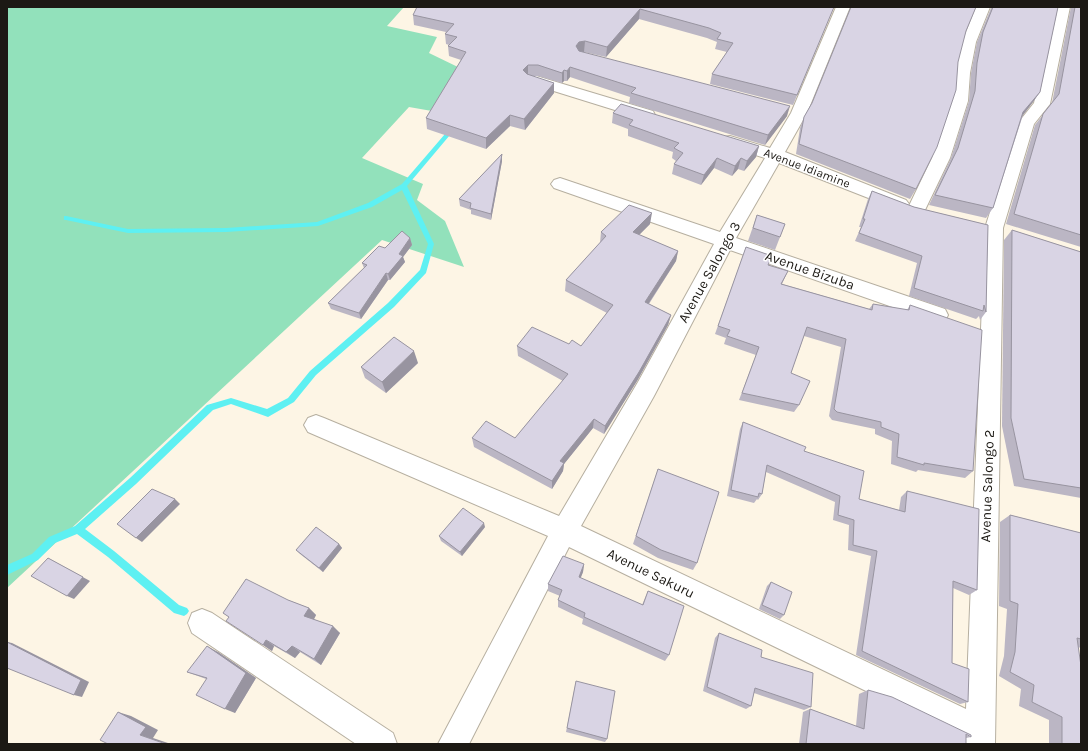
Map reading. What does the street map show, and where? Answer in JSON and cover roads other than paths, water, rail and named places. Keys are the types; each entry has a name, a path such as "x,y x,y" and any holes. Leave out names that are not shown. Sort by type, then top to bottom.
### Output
{"street":[{"name":"Avenue Salongo 3","path":"453,744 564,531 646,389 725,240 775,155 793,111 843,7"},
{"name":"Avenue Idiamine","path":"712,135 775,155 923,212 960,101 962,73 969,42 982,7"},
{"name":"Avenue Salongo 2","path":"980,738 984,331 995,229 1026,123 1042,104 1064,7"},
{"path":"534,80 662,119"},
{"name":"Avenue Bizuba","path":"560,184 955,321"},
{"name":"Avenue Sakuru","path":"316,425 564,531 980,738"},
{"path":"202,623 382,744"}],"waterway":[{"path":"404,186 453,128"},
{"path":"66,218 128,231 226,230 318,224 370,205 404,186"},
{"path":"78,529 133,481 210,407 231,401 268,413 291,400 313,373 391,305 423,271 431,244 404,186"},
{"path":"7,570 35,557 52,540 78,529"},
{"path":"78,529 111,554 177,610 184,611"}]}
